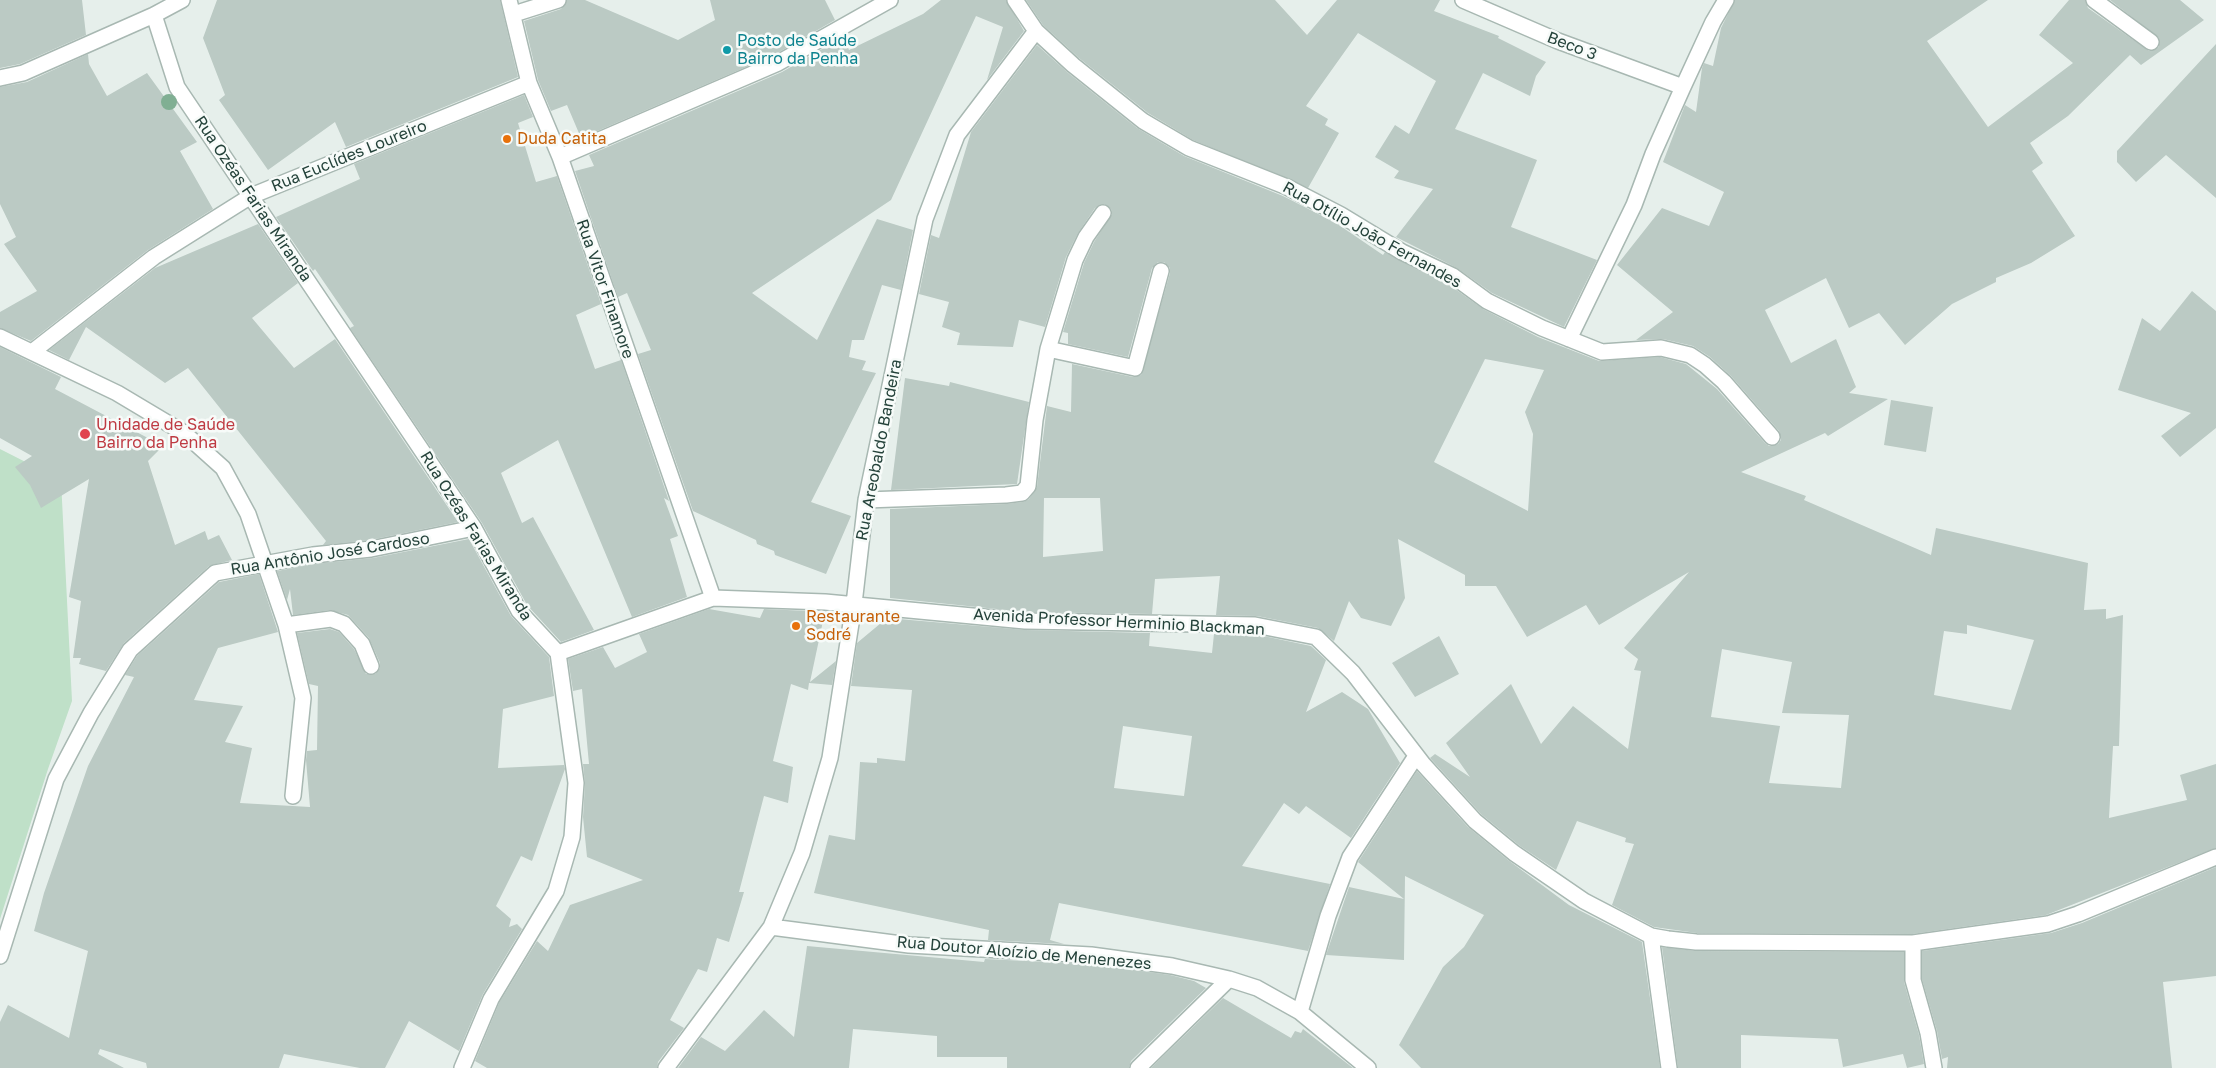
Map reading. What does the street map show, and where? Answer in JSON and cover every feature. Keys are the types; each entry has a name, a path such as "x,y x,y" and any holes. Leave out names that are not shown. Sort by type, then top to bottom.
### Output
{"street":[{"path":"0,78 24,73 154,15 182,0"},
{"path":"512,7 558,0"},
{"path":"560,157 778,62 890,0"},
{"name":"Rua Otílio João Fernandes","path":"1015,0 1036,31 1073,65 1142,121 1189,148 1287,187 1341,215 1402,252 1452,276 1486,301 1569,339 1602,352 1661,348 1690,355 1724,382 1772,436"},
{"name":"Beco 3","path":"1463,0 1558,41 1683,87"},
{"path":"1569,339 1634,205 1653,154 1683,87 1713,22 1726,0"},
{"path":"2094,0 2151,42"},
{"name":"Rua Vitor Finamore","path":"512,7 529,83 560,157 704,577 713,598"},
{"name":"Rua Ozéas Farias Miranda","path":"154,15 177,87 474,528 520,611 558,653"},
{"name":"Rua Areobaldo Bandeira","path":"666,1068 771,927 802,853 830,758 854,604 866,500 925,219 957,135 1036,31"},
{"name":"Rua Euclídes Loureiro","path":"32,352 154,257 251,196 529,83"},
{"path":"866,500 1022,493 1028,486 1035,420 1048,349 1075,260 1103,213"},
{"path":"1048,349 1135,368 1162,271"},
{"path":"0,337 117,393 184,433 223,468 248,514 286,625 303,698 293,796"},
{"name":"Rua Antônio José Cardoso","path":"0,956 56,780 91,712 130,650 215,573 313,555 371,550 474,528"},
{"name":"Avenida Professor Herminio Blackman","path":"558,653 713,598 854,604 1025,621 1255,625 1316,637 1353,673 1416,756 1475,821 1514,853 1584,901 1651,936 1696,942 1913,943 2048,924 2078,914 2216,857"},
{"path":"286,625 331,619 344,624 362,644 371,666"},
{"path":"462,1068 491,999 556,891 572,837 576,783 558,653"},
{"path":"1300,1012 1328,916 1350,857 1416,756"},
{"name":"Rua Doutor Aloízio de Menenezes","path":"771,927 909,945 1090,955 1172,966 1229,978 1256,988 1300,1012 1368,1068"},
{"path":"1651,936 1668,1068"},
{"path":"1913,943 1913,980 1928,1033 1934,1068"},
{"path":"1138,1068 1229,978"}],"green space":[{"path":"0,449 61,480 72,701 0,919"}],"building":[{"path":"0,0 82,0 86,35 20,64 0,68"},
{"path":"217,0 500,0 518,77 346,147 335,122 268,170 219,100 225,95 203,38"},
{"path":"567,0 585,0 678,40 715,20 710,0 825,0 835,20 774,55 581,138 567,105 551,111 538,80 524,21 561,9"},
{"path":"941,0 1006,0 1024,31 987,80 1003,27 976,16 891,200 752,293 817,340 877,219 913,230 901,290 882,285 864,340 852,340 849,357 866,361 862,370 876,373 811,502 851,516 826,574 775,555 774,551 757,544 756,540 693,511 638,354 651,350 627,293 618,297 575,171 594,166 589,155 782,72 843,37 849,50 923,14"},
{"path":"1026,0 1275,0 1307,35 1337,0 1440,0 1434,11 1499,36 1498,38 1546,62 1536,76 1530,96 1483,73 1455,129 1537,160 1511,227 1597,260 1564,327 1492,293 1457,268 1396,237 1433,189 1394,178 1399,171 1375,157 1395,125 1409,134 1436,81 1358,33 1306,106 1328,119 1325,125 1339,133 1308,188 1193,140 1148,113 1079,58 1043,25"},
{"path":"1735,0 1988,0 1927,41 1988,127 2073,63 2039,35 2069,0 2085,0 2088,8 2149,51 2159,47 2159,38 2110,0 2180,0 2204,20 2141,65 2130,55 2068,116 2030,143 2043,163 2032,171 2075,236 2031,263 1996,278 1996,282 1952,304 1905,345 1879,313 1849,328 1826,278 1765,310 1791,363 1836,339 1856,387 1849,393 1888,399 1828,436 1825,433 1741,472 1806,496 1804,500 1931,555 1936,528 2088,563 2084,610 2106,609 2106,619 2123,615 2119,746 2113,746 2109,818 2187,800 2180,775 2216,764 2216,848 2046,915 1912,934 1697,933 1654,927 1612,905 1634,844 1625,842 1626,838 1577,821 1556,870 1520,846 1481,814 1430,758 1435,754 1470,777 1446,743 1511,684 1541,744 1573,706 1628,749 1641,671 1634,670 1638,659 1624,648 1689,572 1599,625 1586,605 1527,637 1496,586 1465,586 1465,575 1398,539 1405,598 1391,626 1361,618 1349,601 1334,641 1318,628 1257,616 1216,615 1220,576 1155,579 1152,614 1026,612 890,598 890,509 1006,504 1023,502 1029,499 1037,487 1047,406 1071,412 1072,364 1133,377 1141,375 1170,273 1170,268 1164,262 1158,262 1152,268 1128,357 1068,344 1068,333 1063,332 1084,263 1094,242 1112,214 1111,209 1104,204 1095,208 1078,233 1066,257 1045,327 1019,320 1013,347 957,345 960,333 942,327 949,302 919,294 931,235 939,238 971,132 1037,45 1067,72 1137,128 1184,156 1283,196 1336,223 1383,255 1385,252 1448,284 1483,309 1538,337 1599,361 1660,357 1686,364 1717,389 1765,443 1769,446 1778,444 1781,440 1779,431 1731,376 1710,357 1693,346 1663,339 1636,340 1673,312 1617,265 1662,208 1709,226 1724,192 1663,162 1685,105 1696,112 1702,68 1704,63 1713,66 1721,28","holes":["1485,359 1544,370 1525,412 1533,434 1528,511 1434,462","1044,498 1100,498 1103,551 1043,557","1967,625 2034,640 2011,710 1934,695 1944,631 1967,634","1722,649 1792,662 1782,713 1849,715 1841,788 1769,783 1780,726 1711,717"]},
{"path":"2216,44 2216,198 2166,155 2136,182 2117,162 2117,151"},
{"path":"88,54 89,64 107,96 147,73 197,142 180,151 213,209 148,250 31,341 0,328 0,312 37,291 4,244 16,237 0,204 0,87 27,82"},
{"path":"524,95 533,117 518,123 536,182 557,176 601,304 576,315 595,369 621,360 669,501 664,498 678,536 670,539 687,597 632,617 558,440 501,473 522,523 533,517 594,630 561,642 527,605 482,523 350,328 354,326 276,217 360,179 354,164"},
{"path":"258,224 298,283 252,318 294,368 335,339 458,522 370,540 323,545 326,541 188,368 165,383 86,327 69,360 49,350 155,268"},
{"path":"2192,291 2216,311 2216,428 2180,457 2161,436 2191,413 2118,390 2142,318 2160,331"},
{"path":"0,347 61,377 55,389 163,446 148,461 175,545 205,531 208,540 219,535 232,560 209,566 124,643 106,671 79,664 81,658 73,658 81,601 69,597 89,479 41,508 30,485 15,467 32,456 0,438"},
{"path":"905,378 949,386 950,382 1029,402 1017,484 891,490"},
{"path":"1891,400 1933,407 1926,452 1884,445"},
{"path":"469,539 511,616 549,657 554,696 503,709 498,768 564,765 565,769 532,861 521,856 496,906 511,919 509,927 517,924 522,929 483,994 459,1051 409,1021 385,1068 360,1068 284,1054 279,1068 147,1068 146,1063 100,1049 98,1054 124,1068 0,1068 0,1022 8,1005 69,1038 88,951 34,931 44,893 88,766 134,677 125,675 137,656 219,582 259,574 278,632 218,648 194,700 243,706 225,742 252,748 240,803 310,807 306,760 307,751 317,750 318,686 309,684 297,633 330,629 339,632 354,649 366,674 375,674 380,668 380,663 369,638 348,615 330,610 293,615 290,589 287,600 277,571 314,564 373,558"},
{"path":"709,609 760,618 764,609 809,611 823,621 810,682 836,661 832,685 809,683 808,690 791,684 773,761 793,767 788,803 764,796 739,892 744,892 729,942 717,938 707,972 698,969 670,1020 684,1028 658,1062 657,1068 487,1068 475,1061 499,1003 537,941 548,951 570,905 643,880 587,857 583,817 585,784 583,764 589,764 582,689 573,691 568,659 603,647 615,668 647,652 639,634"},
{"path":"887,618 1025,630 1150,633 1149,646 1212,653 1214,634 1254,634 1311,646 1326,660 1306,712 1342,692 1368,709 1400,763 1351,838 1306,806 1299,814 1284,803 1242,866 1330,884 1308,951 1059,903 1050,940 1064,944 988,940 989,930 814,893 829,835 855,840 860,762 877,763 877,758 905,761 912,690 851,686 857,643","holes":["1123,726 1192,736 1184,796 1114,788"]},
{"path":"1439,636 1459,674 1415,697 1392,663"},
{"path":"1417,771 1468,827 1508,860 1569,905 1642,942 1660,1068 1421,1068 1399,1045 1443,967 1464,947 1484,915 1405,876 1404,960 1326,955 1349,887 1404,899 1358,862"},
{"path":"2216,867 2216,976 2163,982 2172,1068 1947,1068 1948,1057 1942,1059 1937,1031 1922,979 1922,951 2051,933 2082,923"},
{"path":"807,946 984,962 985,959 1090,964 1170,975 1194,981 1206,988 1131,1061 1129,1068 1007,1068 1007,1057 937,1057 937,1036 853,1029 849,1068 678,1068 701,1037 725,1051 764,1010 794,1037"},
{"path":"1662,947 1696,951 1904,952 1904,982 1919,1035 1924,1064 1907,1068 1903,1054 1843,1067 1838,1039 1741,1035 1741,1068 1678,1068"},
{"path":"1223,998 1291,1038 1295,1031 1301,1033 1303,1029 1353,1068 1151,1068"}],"place":[{"name":"Posto de Saúde Bairro da Penha","path":"727,50"},
{"name":"Duda Catita","path":"507,139"},
{"name":"Unidade de Saúde Bairro da Penha","path":"85,434"},
{"name":"Restaurante Sodré","path":"796,626"}]}
